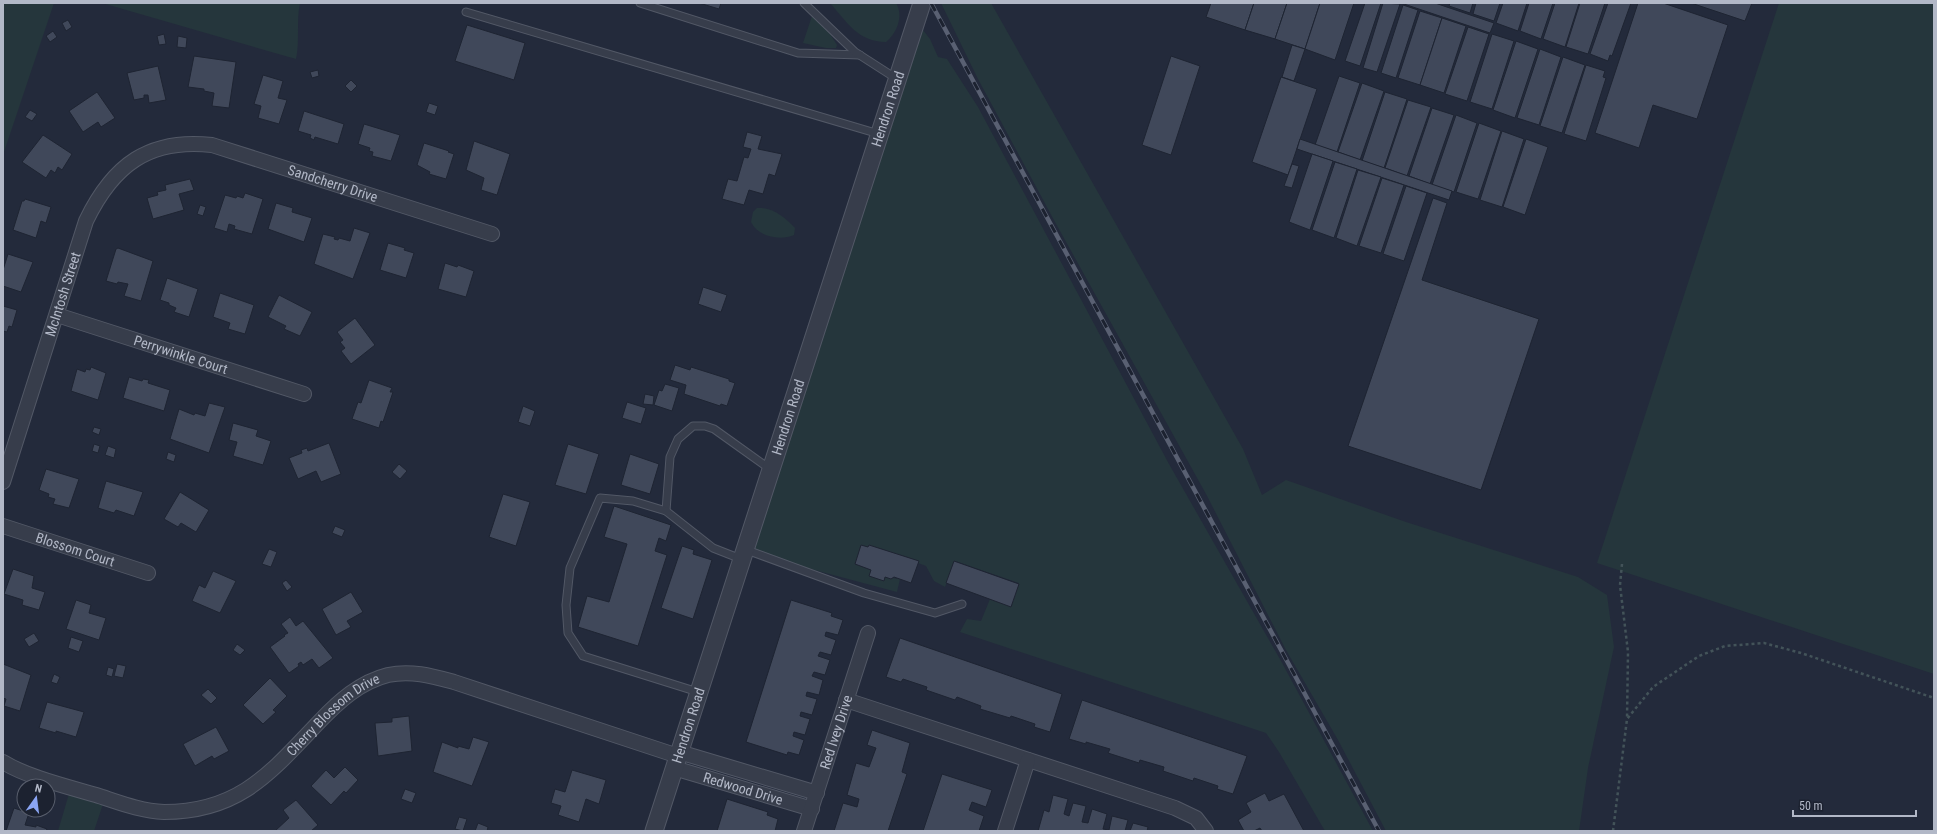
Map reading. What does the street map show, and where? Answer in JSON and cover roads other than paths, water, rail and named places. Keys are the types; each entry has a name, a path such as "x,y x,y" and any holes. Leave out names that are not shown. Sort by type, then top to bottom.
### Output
{"street":[{"name":"Hendron Road","path":"654,831 920,4"},
{"name":"Sandcherry Drive","path":"172,144 192,143 212,145 492,234"},
{"name":"McIntosh Street","path":"3,482 86,221 98,198 119,172 131,161 172,144"},
{"name":"Perrywinkle Court","path":"57,315 304,394"},
{"name":"Blossom Court","path":"3,526 148,573"},
{"name":"Red Ivey Drive","path":"804,831 868,633"},
{"name":"Cherry Blossom Drive","path":"3,762 27,773 138,808 162,812 203,808 242,794 260,781 333,708 362,685 384,677 416,673 454,682 677,758"},
{"path":"846,700 1175,808 1196,818 1206,831"},
{"name":"Redwood Drive","path":"677,758 816,792"},
{"name":"Redwood Drive","path":"677,758 812,808"},
{"path":"1005,831 1028,760"}],"lane":[{"path":"640,3 798,53 860,55"},
{"path":"804,3 860,55 897,79"},
{"path":"466,12 879,134"},
{"path":"666,511 670,457 678,439 693,426 705,426 714,429 770,469"},
{"path":"698,692 583,656 568,632 566,605 570,568 600,498 633,501 666,511 713,548 743,554 864,593 935,613 962,604"}],"railway":[{"path":"931,3 1379,831"}]}
